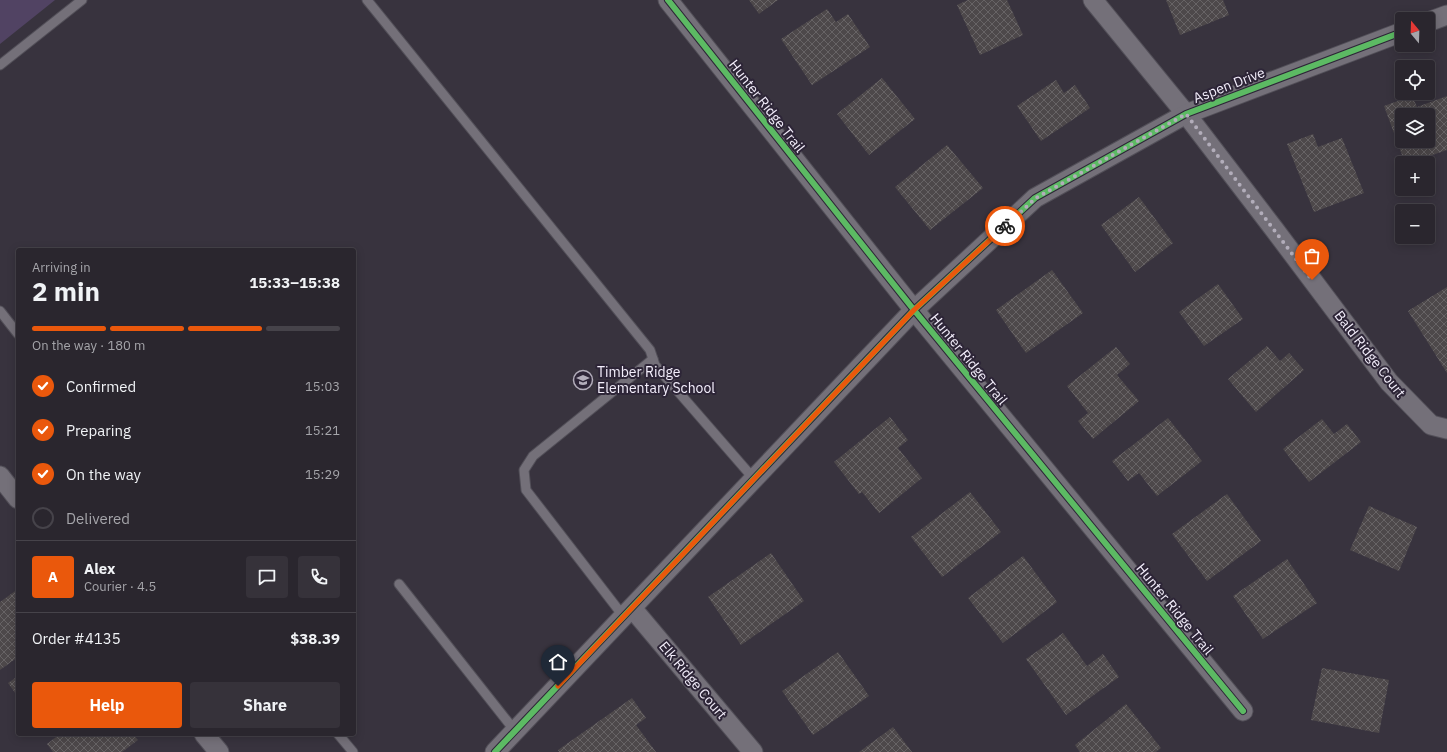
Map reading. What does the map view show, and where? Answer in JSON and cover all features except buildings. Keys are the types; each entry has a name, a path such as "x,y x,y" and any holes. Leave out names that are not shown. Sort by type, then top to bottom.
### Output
{"street":[{"name":"Hunter Ridge Trail","path":"668,0 914,310 1243,711"},
{"name":"Bald Ridge Court","path":"1092,0 1186,114 1389,382 1431,425 1447,428"},
{"path":"1435,19 1447,15"},
{"name":"Aspen Drive","path":"495,752 914,310 1036,198 1186,114 1395,35"},
{"path":"0,476 16,496"},
{"name":"Elk Ridge Court","path":"628,612 753,752"},
{"path":"206,736 219,752"}],"lane":[{"path":"0,64 82,0"},
{"path":"367,0 650,350 655,365 754,479"},
{"path":"0,311 16,331"},
{"path":"628,612 526,490 524,470 533,456 653,360"},
{"path":"399,584 515,731"},
{"path":"340,736 353,752"}],"shaded area":[{"path":"0,0 55,0 0,44"}],"cycle path":[{"path":"668,0 914,310 1243,711"},
{"path":"495,752 914,310 1035,198 1186,114 1395,35"}],"way so far":[{"path":"1005,226 1036,198 1186,114 1312,280"}],"place":[{"name":"Timber Ridge Elementary School","path":"583,380"}],"route":[{"path":"558,686 914,310 1005,226"}]}
